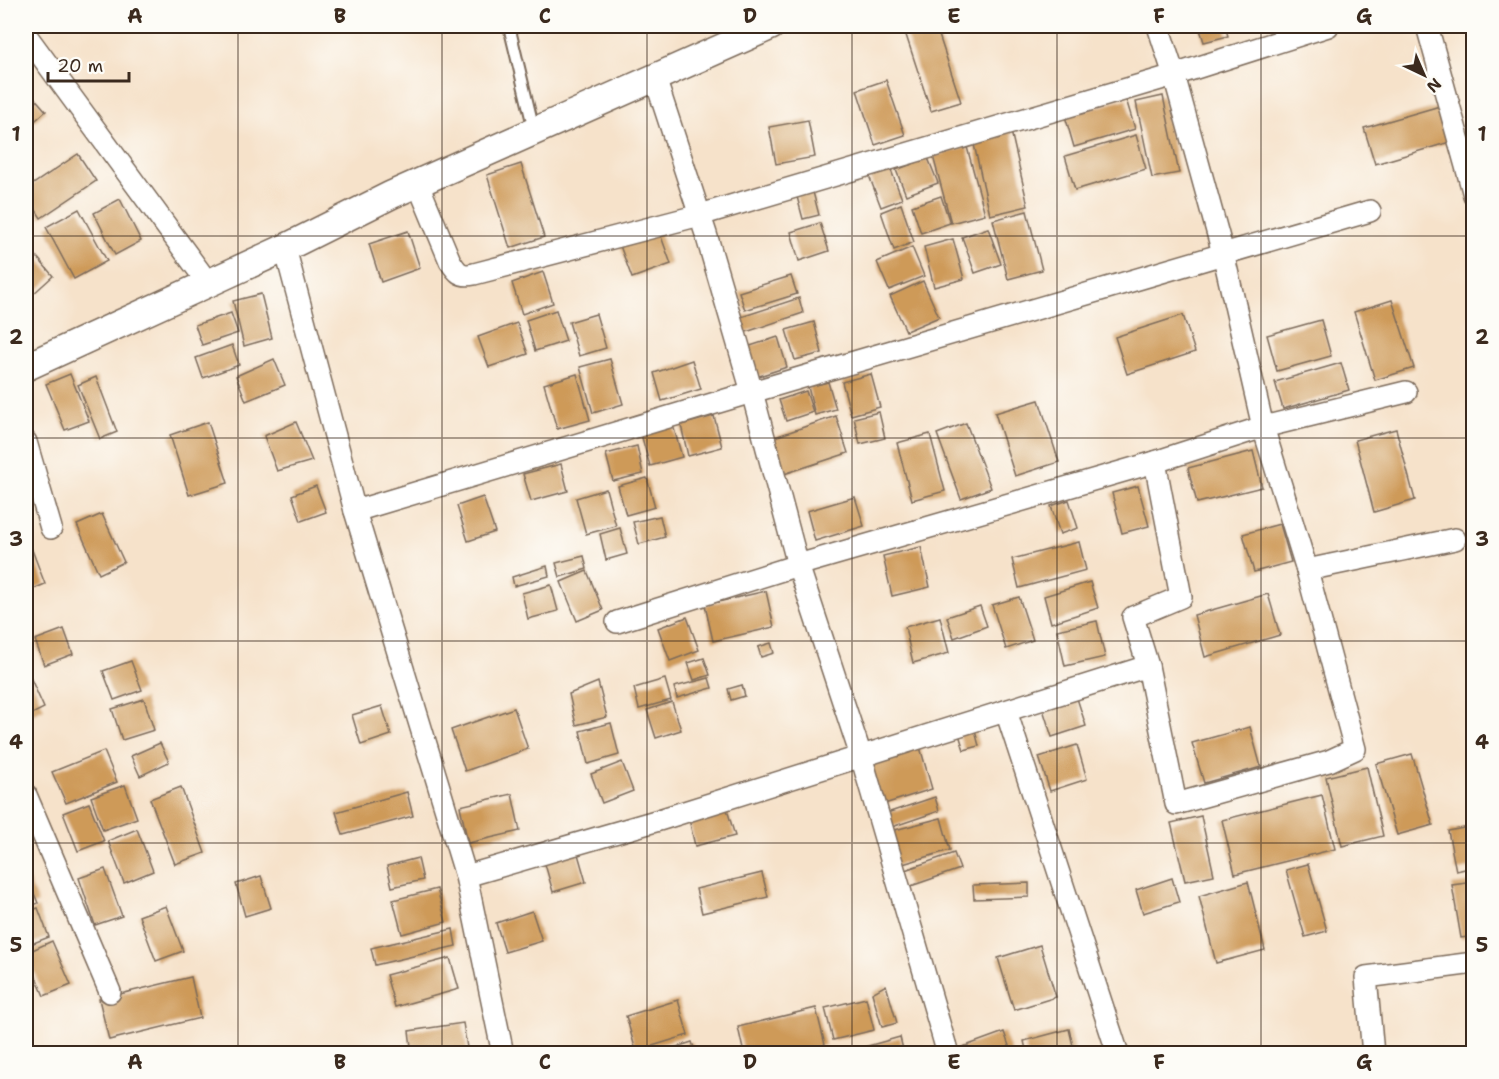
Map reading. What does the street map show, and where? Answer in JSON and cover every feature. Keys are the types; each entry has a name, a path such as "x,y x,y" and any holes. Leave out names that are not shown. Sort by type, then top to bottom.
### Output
{"street":[{"path":"26,367 285,248 392,195 771,26"},
{"path":"1155,462 1181,597 1133,617 1148,666 1176,804 1329,761 1355,749 1307,570 1263,427 1223,253 1174,75 1158,26"},
{"path":"418,184 450,261 459,273 466,276 700,215 1174,75 1328,26"},
{"path":"1427,26 1473,195"},
{"path":"26,35 208,283"},
{"path":"655,78 700,215 752,392 798,565 861,756 948,1053"},
{"path":"355,511 1223,253 1370,212"},
{"path":"285,248 355,511 466,876 503,1053"},
{"path":"617,622 798,565 1155,462 1263,427 1406,392"},
{"path":"26,442 51,528"},
{"path":"1307,570 1455,539"},
{"path":"466,876 659,820 1148,666"},
{"path":"1006,711 1118,1053"},
{"path":"26,795 110,992"},
{"path":"1373,1053 1366,977 1473,963"}],"lane":[{"path":"509,26 534,132"}],"building":[{"path":"903,26 936,26 961,102 931,111"},
{"path":"1199,26 1225,26 1228,36 1204,42"},
{"path":"886,80 905,135 875,145 857,90"},
{"path":"26,88 46,111 28,127 26,125"},
{"path":"1163,96 1179,173 1152,178 1136,102"},
{"path":"1126,99 1135,129 1074,147 1065,116"},
{"path":"1440,106 1450,142 1375,164 1364,128"},
{"path":"808,120 815,157 776,164 769,127"},
{"path":"1011,131 1028,206 990,215 973,140"},
{"path":"1136,135 1146,169 1075,190 1065,156"},
{"path":"967,147 985,214 951,223 933,156"},
{"path":"78,154 96,181 41,218 26,195 26,189"},
{"path":"928,158 938,183 906,195 896,170"},
{"path":"521,164 544,237 510,248 487,175"},
{"path":"889,165 902,199 881,207 868,173"},
{"path":"812,188 819,215 803,219 796,193"},
{"path":"941,196 950,223 921,233 912,206"},
{"path":"120,199 141,241 115,255 94,213"},
{"path":"901,204 914,242 894,250 881,212"},
{"path":"79,209 107,261 74,279 46,227"},
{"path":"1027,211 1042,270 1008,279 993,220"},
{"path":"820,223 829,251 799,261 791,232"},
{"path":"658,228 671,264 632,278 619,243"},
{"path":"988,228 1001,264 975,273 962,237"},
{"path":"408,231 420,268 381,282 369,244"},
{"path":"953,239 964,279 934,287 924,247"},
{"path":"26,244 53,276 32,295 26,288"},
{"path":"912,247 924,276 889,290 877,262"},
{"path":"543,272 553,303 522,314 512,283"},
{"path":"791,276 797,294 745,310 739,292"},
{"path":"923,281 939,317 906,331 890,296"},
{"path":"261,294 272,338 244,346 233,301"},
{"path":"799,298 803,313 743,333 738,318"},
{"path":"1392,300 1414,368 1375,380 1354,312"},
{"path":"556,310 566,341 535,351 526,320"},
{"path":"231,313 238,333 202,345 195,325"},
{"path":"596,314 606,348 579,356 569,322"},
{"path":"1183,315 1195,352 1127,374 1115,337"},
{"path":"1321,320 1331,356 1277,371 1267,335"},
{"path":"814,322 822,353 795,360 786,330"},
{"path":"517,323 528,354 489,367 478,337"},
{"path":"778,337 787,367 753,378 744,348"},
{"path":"232,345 239,365 203,378 196,358"},
{"path":"274,359 285,385 246,401 236,376"},
{"path":"610,359 623,404 593,413 580,367"},
{"path":"692,360 701,389 662,401 654,373"},
{"path":"1341,363 1349,390 1283,409 1275,382"},
{"path":"70,374 89,421 65,430 46,384"},
{"path":"577,374 590,420 557,429 544,384"},
{"path":"871,374 880,407 851,415 842,382"},
{"path":"96,377 117,432 100,439 78,385"},
{"path":"828,382 836,409 815,415 808,387"},
{"path":"806,391 813,412 786,421 779,400"},
{"path":"1039,400 1059,462 1015,476 995,413"},
{"path":"879,412 885,438 860,444 854,418"},
{"path":"714,416 722,447 688,456 681,425"},
{"path":"836,416 848,453 781,475 769,439"},
{"path":"208,422 228,483 189,495 170,435"},
{"path":"296,422 312,461 277,471 264,436"},
{"path":"966,423 991,488 961,499 937,434"},
{"path":"673,425 682,457 650,466 641,434"},
{"path":"1396,429 1415,500 1374,512 1355,440"},
{"path":"930,434 945,491 912,500 897,443"},
{"path":"637,446 643,474 613,481 606,454"},
{"path":"1253,451 1262,487 1197,503 1188,468"},
{"path":"561,464 568,491 531,501 523,474"},
{"path":"647,478 655,507 626,515 618,486"},
{"path":"316,486 326,512 301,521 292,495"},
{"path":"1138,486 1149,526 1122,533 1112,493"},
{"path":"606,489 616,526 586,534 576,498"},
{"path":"483,497 495,532 468,541 457,506"},
{"path":"855,497 864,526 815,541 807,511"},
{"path":"1069,500 1078,528 1060,534 1051,506"},
{"path":"102,514 124,562 99,574 77,525"},
{"path":"660,516 665,537 639,544 633,522"},
{"path":"1280,524 1291,562 1254,572 1243,534"},
{"path":"620,528 627,554 606,560 600,534"},
{"path":"26,534 45,584 26,592"},
{"path":"1079,542 1086,570 1019,588 1012,559"},
{"path":"921,547 930,587 892,596 883,556"},
{"path":"584,556 587,569 560,577 556,563"},
{"path":"547,566 549,576 514,586 512,577"},
{"path":"587,571 603,610 577,621 561,582"},
{"path":"1090,582 1098,608 1051,623 1044,596"},
{"path":"551,585 558,611 528,619 522,593"},
{"path":"766,591 774,627 713,641 705,605"},
{"path":"1268,594 1280,635 1205,657 1194,615"},
{"path":"1019,597 1033,640 1006,649 992,605"},
{"path":"980,606 987,626 954,638 947,617"},
{"path":"687,617 699,650 670,661 658,628"},
{"path":"940,617 949,653 913,663 905,627"},
{"path":"1097,621 1105,657 1065,666 1057,630"},
{"path":"64,629 73,654 44,665 35,640"},
{"path":"771,643 774,653 761,657 758,647"},
{"path":"704,658 710,675 694,680 688,663"},
{"path":"131,661 142,690 114,700 103,671"},
{"path":"26,668 44,708 26,717"},
{"path":"709,678 712,688 677,698 674,687"},
{"path":"665,679 671,700 639,709 634,688"},
{"path":"598,682 607,717 576,725 569,694"},
{"path":"742,685 745,696 731,700 728,689"},
{"path":"1075,692 1086,726 1052,737 1041,703"},
{"path":"144,699 154,730 122,740 112,709"},
{"path":"672,702 681,730 656,738 647,710"},
{"path":"382,706 391,735 361,745 352,715"},
{"path":"514,708 528,749 465,771 451,730"},
{"path":"611,723 619,755 588,764 580,731"},
{"path":"973,723 979,746 964,750 957,728"},
{"path":"1250,727 1261,767 1204,783 1192,743"},
{"path":"918,740 932,789 881,805 867,756"},
{"path":"160,743 169,762 140,776 131,756"},
{"path":"1077,745 1087,779 1050,791 1039,757"},
{"path":"104,751 117,782 66,803 52,772"},
{"path":"1412,754 1433,825 1397,835 1376,764"},
{"path":"622,762 633,791 602,803 591,774"},
{"path":"1367,767 1383,836 1342,846 1326,777"},
{"path":"125,785 137,818 103,830 91,797"},
{"path":"181,787 205,853 175,864 150,799"},
{"path":"407,792 413,816 343,835 336,812"},
{"path":"512,794 520,831 468,843 460,806"},
{"path":"1322,795 1335,849 1235,874 1222,820"},
{"path":"935,797 939,811 886,829 881,815"},
{"path":"89,803 104,841 78,851 63,813"},
{"path":"726,806 735,836 695,846 689,819"},
{"path":"1201,816 1214,875 1185,881 1171,823"},
{"path":"941,818 950,850 896,866 887,832"},
{"path":"1474,826 1474,867 1456,871 1448,831"},
{"path":"137,829 153,871 124,883 108,841"},
{"path":"576,847 586,882 553,892 543,857"},
{"path":"954,853 960,869 908,887 902,871"},
{"path":"418,858 423,880 392,887 387,866"},
{"path":"1308,864 1327,931 1305,937 1286,870"},
{"path":"105,869 122,916 95,925 79,878"},
{"path":"762,873 768,897 702,913 696,889"},
{"path":"26,874 38,903 26,908"},
{"path":"261,876 271,908 245,916 236,884"},
{"path":"1172,878 1179,902 1143,913 1136,890"},
{"path":"1248,882 1265,950 1216,963 1199,896"},
{"path":"1474,882 1474,936 1461,938 1452,885"},
{"path":"1029,883 1029,897 974,899 973,885"},
{"path":"437,889 446,922 402,934 393,900"},
{"path":"166,906 183,951 156,961 139,916"},
{"path":"38,908 49,937 26,946 26,912"},
{"path":"532,911 542,941 505,952 496,923"},
{"path":"453,929 456,946 375,965 371,948"},
{"path":"52,941 71,985 44,996 26,953"},
{"path":"1040,945 1056,997 1014,1010 998,958"},
{"path":"450,958 459,989 395,1007 386,975"},
{"path":"191,977 200,1018 109,1040 99,999"},
{"path":"886,985 897,1023 882,1027 872,993"},
{"path":"866,998 874,1030 833,1040 825,1008"},
{"path":"678,1000 688,1035 636,1051 626,1016"},
{"path":"816,1008 825,1045 787,1054 744,1054 738,1027"},
{"path":"463,1023 468,1054 412,1054 409,1031"},
{"path":"1069,1029 1075,1054 1027,1054 1024,1041"},
{"path":"1004,1032 1012,1054 949,1054 949,1052"},
{"path":"900,1037 904,1054 843,1054 843,1053"},
{"path":"692,1042 696,1054 658,1054 658,1053"}]}
